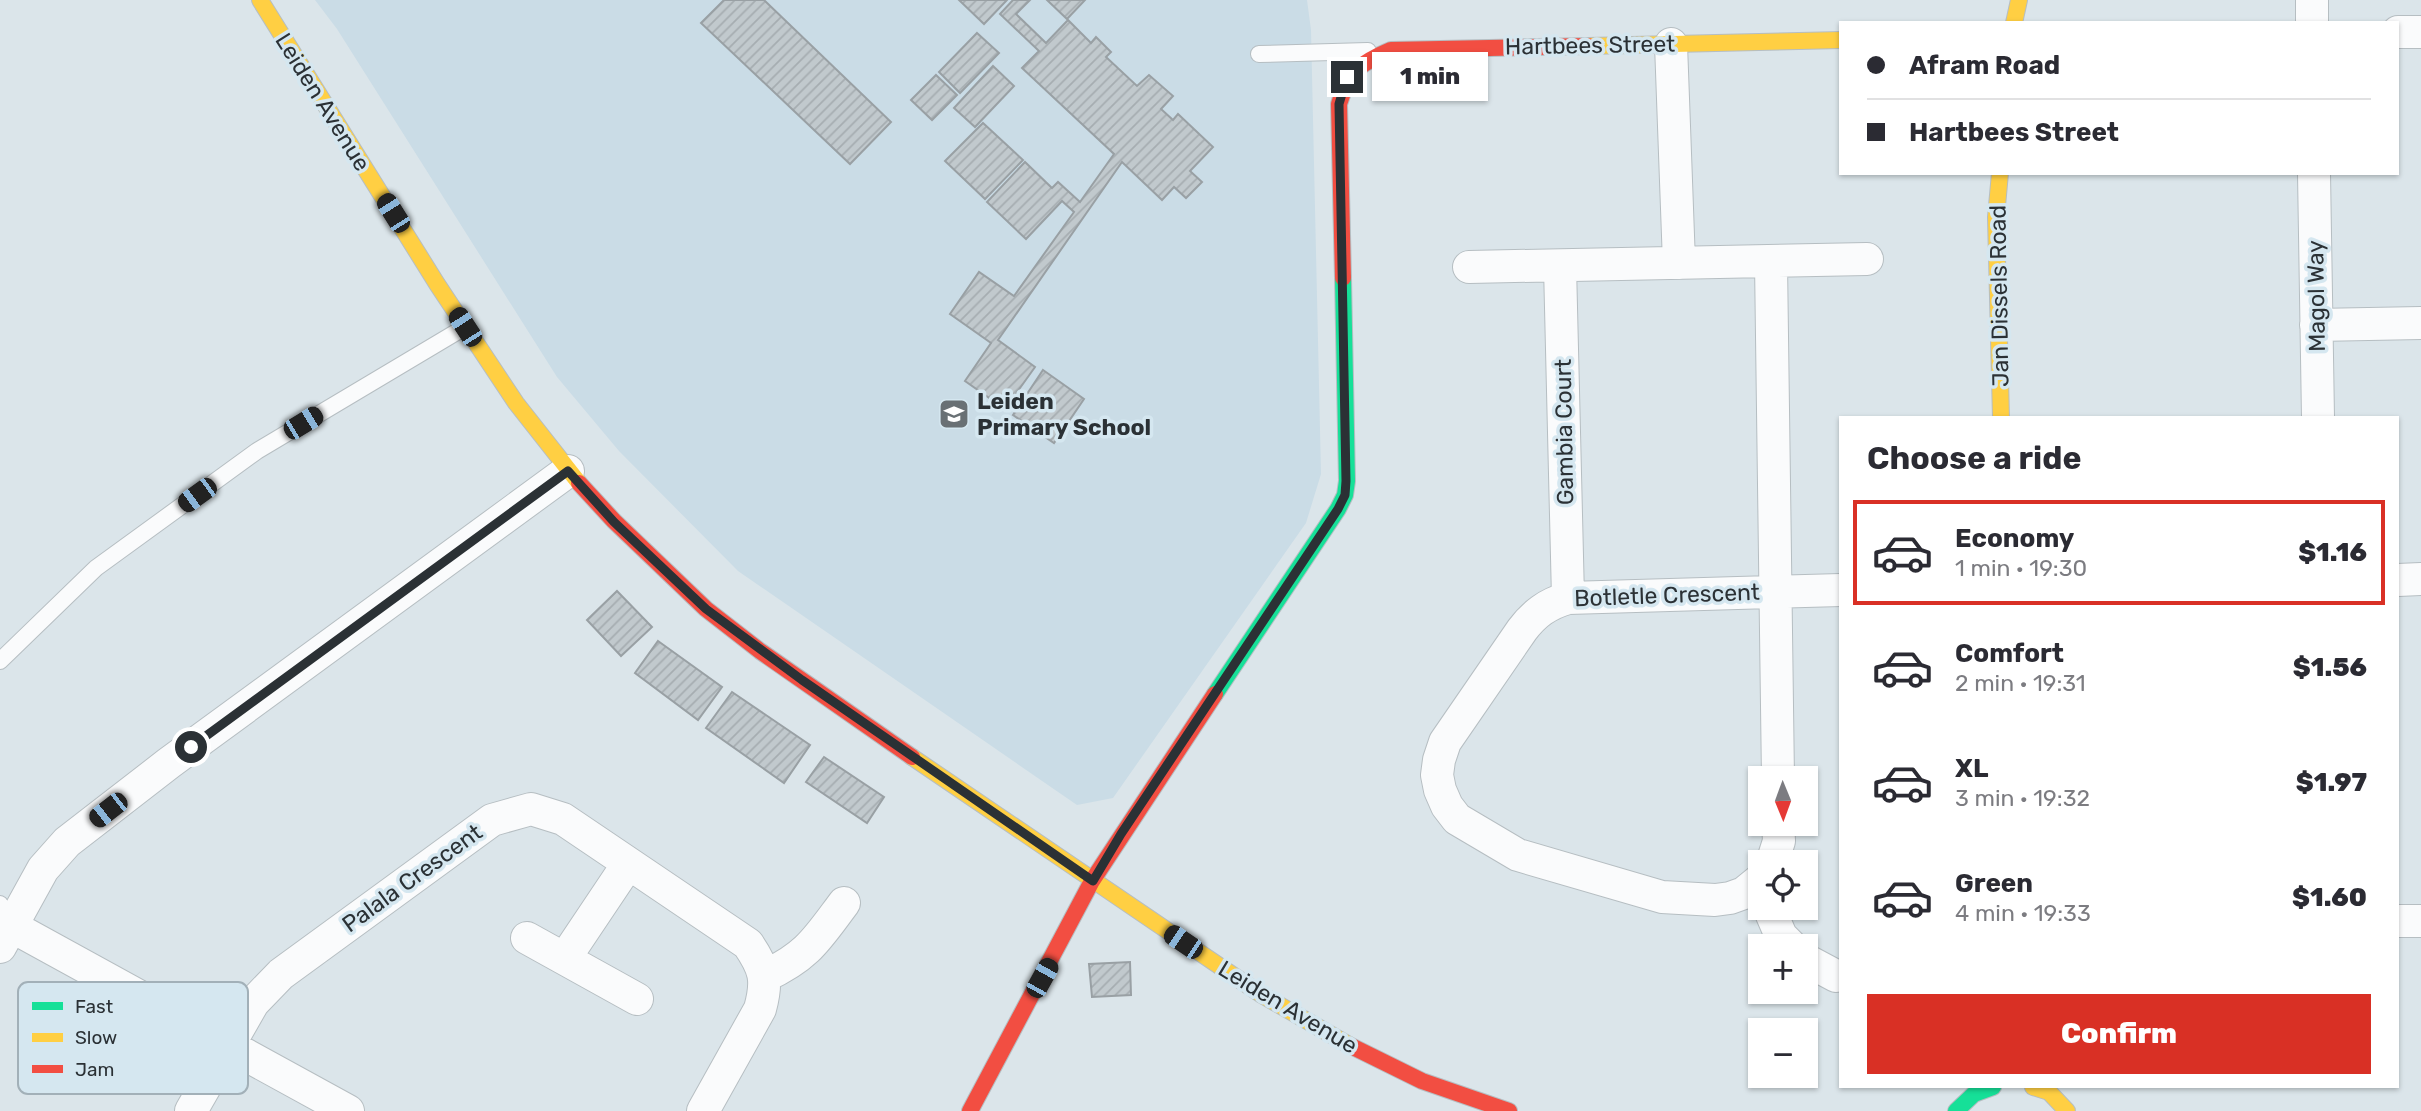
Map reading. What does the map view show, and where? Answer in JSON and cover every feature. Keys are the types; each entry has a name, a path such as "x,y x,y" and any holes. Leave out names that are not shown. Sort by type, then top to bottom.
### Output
{"street":[{"name":"Leiden Avenue","path":"260,0 465,327 516,403 568,471 614,522 706,609 771,659 1262,995 1345,1043 1422,1081 1509,1111"},
{"path":"2014,21 2019,0"},
{"path":"2312,0 2312,21"},
{"path":"2399,32 2421,32"},
{"name":"Hartbees Street","path":"970,1111 1121,834 1345,495 1339,104 1347,77 1374,56 1391,50 1839,40"},
{"path":"1671,44 1679,263"},
{"name":"Jan Dissels Road","path":"2000,175 1996,217 2001,416"},
{"name":"Magol Way","path":"2314,175 2318,416"},
{"path":"1469,267 1867,260"},
{"path":"1771,262 1774,591"},
{"name":"Gambia Court","path":"1560,266 1568,598"},
{"path":"2316,325 2421,323"},
{"path":"109,982 4,926 43,869 67,842 180,755 568,471"},
{"path":"2399,580 2421,579"},
{"name":"Botletle Crescent","path":"1748,891 1715,900 1662,897 1518,855 1457,819 1440,790 1437,775 1439,760 1445,742 1533,616 1547,606 1568,598 1839,590"},
{"name":"Botletle Crescent","path":"1774,591 1778,766"},
{"name":"Palala Crescent","path":"248,1011 281,974 492,820 531,809 563,819 748,944 758,958 765,976"},
{"path":"565,958 628,864"},
{"path":"703,1111 761,1009 765,976 789,965 810,948 844,902"},
{"path":"2399,921 2421,921"},
{"path":"527,938 637,999"},
{"path":"1818,966 1836,976"},
{"path":"248,1056 348,1111"},
{"path":"2048,1089 2067,1111"},
{"path":"1956,1111 1975,1090"},
{"name":"Palala Crescent","path":"191,1111 201,1094"}],"lane":[{"path":"1259,54 1391,50"},
{"path":"0,661 96,568 246,458 465,327"}],"shaded area":[{"name":"Leiden Primary School","path":"315,0 1307,0 1311,30 1321,474 1306,523 1113,798 1077,805 738,571 619,451 557,377 337,29"}],"building":[{"path":"724,0 764,0 891,122 850,164 701,23"},
{"path":"959,0 1007,0 984,24"},
{"path":"1013,0 1030,0 1016,14 1046,43 1068,20 1091,43 1096,37 1111,52 1106,57 1137,86 1149,75 1173,96 1161,109 1173,120 1178,114 1213,147 1190,171 1202,182 1186,198 1174,187 1162,200 1122,162 998,340 1035,367 1005,409 965,381 991,343 950,314 979,272 1014,296 1074,212 1062,201 1026,239 987,202 1025,162 1052,188 1058,182 1080,202 1114,154 1022,68 1039,51 1000,14"},
{"path":"1047,0 1085,0 1067,19"},
{"path":"977,33 999,53 960,93 939,72"},
{"path":"993,66 1014,86 975,127 954,108"},
{"path":"936,75 957,95 932,120 911,100"},
{"path":"983,123 1023,160 985,199 945,161"},
{"path":"1043,370 1084,399 1054,443 1013,415"},
{"path":"617,591 652,627 621,656 587,620"},
{"path":"658,641 722,687 698,720 635,673"},
{"path":"732,692 810,745 784,783 706,728"},
{"path":"824,757 884,797 867,823 806,782"},
{"path":"1130,962 1131,995 1092,997 1089,964"}],"traffic: fast":[{"path":"1215,694 1345,495 1347,481 1343,278"},
{"path":"1956,1111 1974,1094 1990,1088"}],"traffic: slow":[{"path":"260,0 437,284 516,403 579,483"},
{"path":"2014,21 2019,0"},
{"path":"1588,46 1839,40"},
{"path":"2000,175 1996,217 2001,416"},
{"path":"912,757 1262,995 1349,1045"},
{"path":"2036,1088 2049,1092 2067,1111"}],"traffic: jam":[{"path":"1343,278 1339,104 1347,83 1357,69 1391,50 1588,46"},
{"path":"579,483 614,521 706,609 760,651 912,757"},
{"path":"970,1111 1092,881 1215,694"},
{"path":"1349,1045 1422,1081 1509,1111"}],"place":[{"name":"Leiden Primary School","path":"954,414"}],"route":[{"path":"191,747 568,471 614,522 706,609 760,651 1093,881 1121,834 1345,495 1339,104 1347,77"}]}
